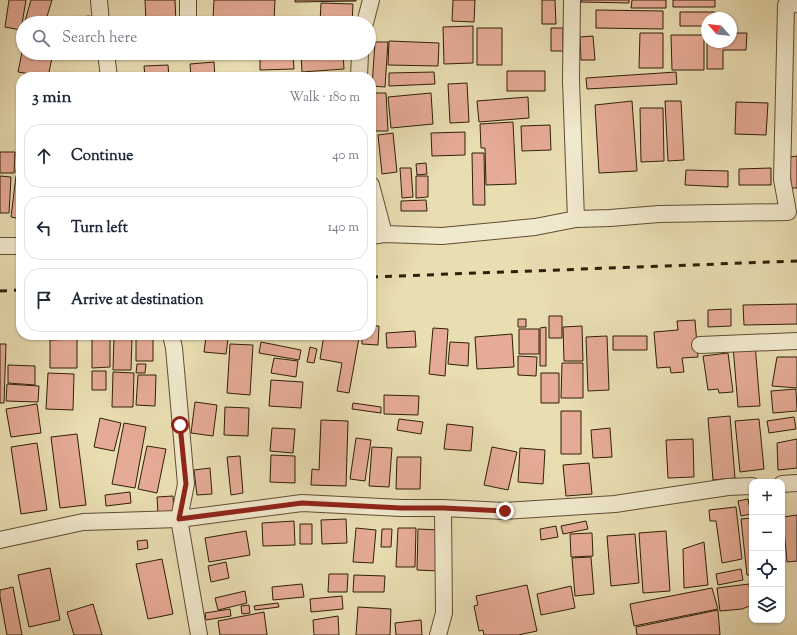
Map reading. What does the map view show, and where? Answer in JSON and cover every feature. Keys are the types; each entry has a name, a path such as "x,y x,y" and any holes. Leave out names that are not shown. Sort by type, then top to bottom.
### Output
{"street":[{"path":"99,0 100,16"},
{"path":"188,0 188,16"},
{"path":"367,16 371,0"},
{"path":"572,0 571,81 576,219"},
{"path":"377,235 442,236 535,227 576,219 659,214 793,213 782,179 790,3"},
{"path":"107,60 108,72"},
{"path":"359,72 360,60"},
{"path":"0,246 16,246"},
{"path":"172,340 186,484 179,519 200,635"},
{"path":"700,345 797,340"},
{"path":"785,484 797,483"},
{"path":"0,540 83,522 179,519 302,503 505,511 614,504 728,487 749,486"},
{"path":"438,635 444,613 443,508"}],"building":[{"path":"9,0 26,0 23,16 16,16 16,29 5,27"},
{"path":"31,0 52,0 47,16 26,16"},
{"path":"145,0 175,0 176,16 146,16"},
{"path":"214,0 275,0 274,16 213,16"},
{"path":"295,0 356,0 356,1 295,2"},
{"path":"453,0 475,0 474,22 452,21"},
{"path":"542,0 555,0 556,24 542,24"},
{"path":"581,0 629,0 629,3 581,2"},
{"path":"632,0 666,0 666,8 631,8"},
{"path":"673,0 715,0 715,7 673,7"},
{"path":"321,3 353,4 352,16 320,16"},
{"path":"596,10 663,11 663,29 596,28"},
{"path":"680,12 701,12 701,26 680,26"},
{"path":"473,26 473,63 444,64 443,27"},
{"path":"477,28 502,28 502,65 477,65"},
{"path":"551,28 563,28 563,51 551,51"},
{"path":"640,33 663,33 663,68 639,68"},
{"path":"737,33 747,33 746,50 723,50 723,69 707,69 707,48 737,48"},
{"path":"671,35 701,35 701,48 704,48 704,70 672,70"},
{"path":"593,36 595,60 581,60 580,37"},
{"path":"389,41 439,43 438,66 388,65"},
{"path":"376,42 388,42 385,87 376,86 376,72 373,72 374,60 376,60"},
{"path":"20,60 52,60 49,72 18,72"},
{"path":"260,60 293,60 294,69 260,70"},
{"path":"301,60 343,60 344,69 302,72"},
{"path":"214,62 215,72 191,72 190,64"},
{"path":"168,65 169,72 145,72 144,66"},
{"path":"507,71 545,71 545,91 507,91"},
{"path":"434,72 435,84 389,86 389,73"},
{"path":"676,72 677,84 587,89 586,78"},
{"path":"467,83 469,122 450,123 448,84"},
{"path":"376,93 386,93 388,131 376,131"},
{"path":"431,93 433,124 391,128 388,97"},
{"path":"528,97 529,118 479,122 477,101"},
{"path":"632,101 637,171 599,173 595,105"},
{"path":"665,101 681,101 684,160 668,161"},
{"path":"736,102 768,103 766,135 735,134"},
{"path":"640,108 663,108 664,161 641,162"},
{"path":"513,122 516,184 486,185 485,148 481,148 480,124"},
{"path":"550,125 551,150 522,151 521,126"},
{"path":"465,132 465,155 432,156 431,133"},
{"path":"393,133 397,172 382,174 378,135"},
{"path":"0,152 15,152 14,173 0,173"},
{"path":"472,153 484,153 485,205 473,205"},
{"path":"797,156 797,188 791,188 790,157"},
{"path":"426,163 427,174 417,175 416,164"},
{"path":"400,168 411,168 413,197 402,198"},
{"path":"771,168 771,185 739,185 739,169"},
{"path":"686,170 728,171 728,187 685,185"},
{"path":"0,176 11,177 9,213 0,213"},
{"path":"16,176 16,218 11,217"},
{"path":"416,176 428,176 428,197 416,198"},
{"path":"426,200 427,211 401,211 401,201"},
{"path":"797,304 797,324 744,325 743,305"},
{"path":"731,309 731,326 708,327 708,310"},
{"path":"549,316 562,316 562,338 549,338"},
{"path":"518,319 526,319 526,327 518,327"},
{"path":"695,320 698,357 682,358 684,372 671,373 670,367 657,368 654,332 678,330 677,321"},
{"path":"376,326 379,326 378,345 362,344 362,340 376,340"},
{"path":"582,326 583,361 564,361 563,327"},
{"path":"546,327 546,366 540,366 540,328"},
{"path":"433,328 448,329 445,376 429,374"},
{"path":"519,329 539,329 539,354 519,354"},
{"path":"415,331 416,347 387,348 386,333"},
{"path":"512,334 514,367 477,369 475,337"},
{"path":"607,336 609,390 588,391 586,337"},
{"path":"613,336 647,336 647,350 613,350"},
{"path":"50,340 77,340 77,368 50,368"},
{"path":"92,340 110,340 110,367 92,368"},
{"path":"114,340 132,340 131,370 113,370"},
{"path":"136,340 153,340 153,361 136,361"},
{"path":"206,340 228,340 226,354 204,352"},
{"path":"323,340 359,340 349,393 337,391 342,363 320,359"},
{"path":"261,342 301,350 299,360 259,353"},
{"path":"450,342 469,343 468,366 448,364"},
{"path":"0,344 6,344 4,403 0,403"},
{"path":"230,344 253,345 250,395 227,393"},
{"path":"755,344 760,406 738,407 733,346"},
{"path":"310,347 317,349 314,363 307,362"},
{"path":"728,353 733,392 719,393 718,389 708,390 703,356"},
{"path":"518,356 537,357 536,376 518,375"},
{"path":"777,357 797,357 797,388 772,386"},
{"path":"274,358 298,361 296,377 271,373"},
{"path":"562,363 583,363 583,398 561,398"},
{"path":"137,364 146,364 145,373 136,373"},
{"path":"8,365 35,366 35,385 8,383"},
{"path":"92,371 106,371 106,390 92,390"},
{"path":"113,372 134,373 133,407 112,407"},
{"path":"48,373 74,374 73,410 46,409"},
{"path":"541,373 559,373 559,403 541,403"},
{"path":"138,375 156,375 155,406 136,405"},
{"path":"271,380 303,382 301,408 269,406"},
{"path":"7,384 39,386 38,402 6,401"},
{"path":"796,389 797,411 773,413 771,391"},
{"path":"384,395 419,396 418,415 384,414"},
{"path":"195,402 217,405 213,436 191,433"},
{"path":"353,403 381,407 381,413 352,409"},
{"path":"37,404 41,433 11,437 6,409"},
{"path":"225,407 249,408 248,436 224,435"},
{"path":"561,411 581,411 581,454 561,454"},
{"path":"730,416 735,478 713,480 708,418"},
{"path":"794,417 796,429 769,433 767,421"},
{"path":"100,418 121,423 114,451 94,447"},
{"path":"399,419 423,422 421,434 397,430"},
{"path":"759,419 764,469 740,472 735,421"},
{"path":"321,420 348,421 346,486 311,485 312,469 319,470"},
{"path":"124,423 146,427 135,488 112,484"},
{"path":"447,424 473,427 471,451 444,449"},
{"path":"272,428 295,429 293,453 270,451"},
{"path":"610,428 612,457 593,458 591,430"},
{"path":"77,434 86,505 60,508 51,437"},
{"path":"356,438 371,440 365,481 350,479"},
{"path":"693,439 694,477 668,478 666,440"},
{"path":"797,439 797,468 778,470 777,443"},
{"path":"37,443 47,510 21,514 11,447"},
{"path":"147,446 166,449 157,493 138,489"},
{"path":"372,447 392,448 389,487 369,486"},
{"path":"492,447 517,452 508,490 484,485"},
{"path":"520,448 545,450 543,484 518,482"},
{"path":"271,455 295,456 295,483 270,482"},
{"path":"240,456 243,493 231,495 227,457"},
{"path":"397,457 421,457 420,489 396,489"},
{"path":"589,463 592,494 566,496 563,465"},
{"path":"210,468 212,494 197,495 194,470"},
{"path":"130,492 131,503 106,506 105,495"},
{"path":"173,496 174,513 158,514 157,497"},
{"path":"748,499 749,514 741,516 738,501"},
{"path":"736,507 742,559 722,563 716,521 710,521 709,510"},
{"path":"797,515 797,561 787,562 785,517"},
{"path":"749,518 749,575 747,575 741,519"},
{"path":"346,519 347,543 322,544 321,520"},
{"path":"294,521 295,545 263,546 262,523"},
{"path":"586,521 588,529 563,534 561,526"},
{"path":"300,524 312,524 312,544 300,544"},
{"path":"556,526 558,537 541,540 540,529"},
{"path":"356,528 376,530 373,563 353,562"},
{"path":"398,528 416,528 415,567 396,567"},
{"path":"382,529 392,529 391,547 381,547"},
{"path":"418,529 440,530 439,571 417,570"},
{"path":"246,531 250,555 209,562 205,538"},
{"path":"666,531 670,591 643,593 639,533"},
{"path":"592,533 593,556 571,557 570,534"},
{"path":"635,534 639,583 611,586 607,536"},
{"path":"147,540 148,548 138,550 137,541"},
{"path":"704,542 708,585 684,588 683,549"},
{"path":"591,557 594,594 575,596 572,558"},
{"path":"162,559 173,614 148,619 136,564"},
{"path":"226,562 229,578 211,582 208,566"},
{"path":"50,568 60,620 29,627 18,575"},
{"path":"741,569 743,580 718,585 716,574"},
{"path":"329,574 348,574 347,592 328,592"},
{"path":"354,575 385,576 384,592 353,592"},
{"path":"302,584 304,597 273,600 272,587"},
{"path":"749,584 749,606 742,609 720,611 717,588"},
{"path":"527,585 537,631 518,635 484,635 483,630 479,631 474,606 478,605 476,596"},
{"path":"571,586 575,608 541,615 537,594"},
{"path":"13,587 22,635 7,635 0,590"},
{"path":"712,588 718,609 634,626 630,604"},
{"path":"245,591 247,603 218,610 215,598"},
{"path":"342,596 343,609 311,612 310,599"},
{"path":"278,603 279,607 255,610 254,606"},
{"path":"93,604 102,635 74,635 67,612"},
{"path":"249,605 250,613 242,614 241,606"},
{"path":"358,607 391,609 390,635 356,635"},
{"path":"230,609 231,616 206,620 205,613"},
{"path":"718,610 720,635 637,635 636,627"},
{"path":"264,612 267,635 220,635 218,621"},
{"path":"338,616 339,635 314,635 313,620"},
{"path":"421,620 422,635 396,635 395,623"}],"railway":[{"path":"376,277 797,261"},
{"path":"0,291 16,290"}],"route":[{"path":"180,425 186,484 179,519 302,503 505,511"}]}
